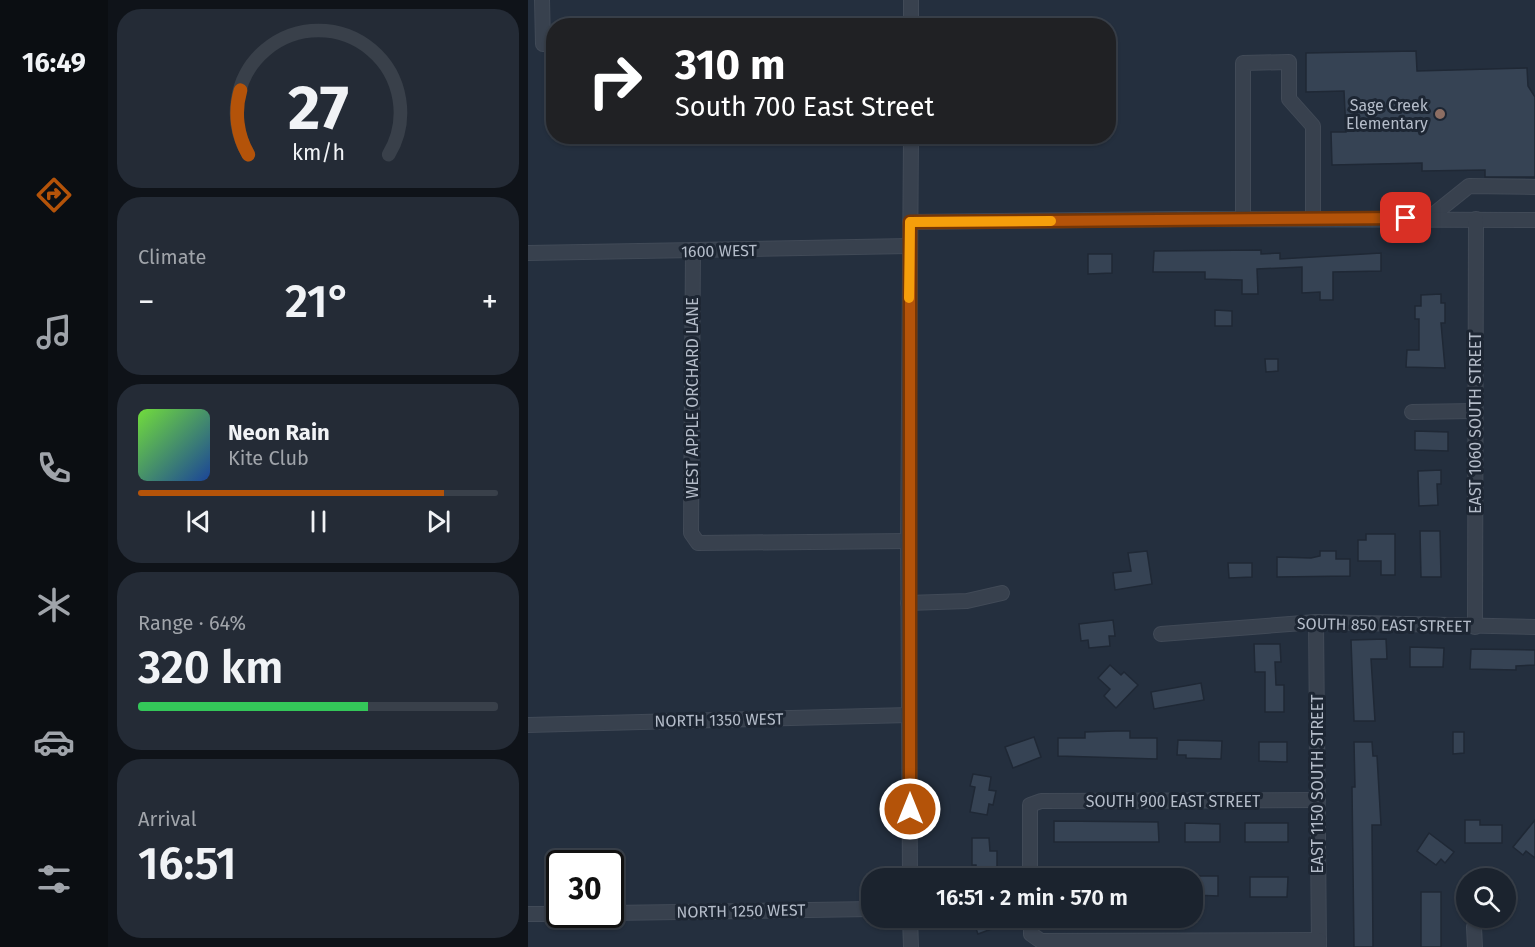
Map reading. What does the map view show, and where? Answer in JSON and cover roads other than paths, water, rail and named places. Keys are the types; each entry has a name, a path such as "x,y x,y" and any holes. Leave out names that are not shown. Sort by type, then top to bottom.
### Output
{"street":[{"path":"542,0 546,29"},
{"path":"911,0 911,18"},
{"path":"1243,219 1243,63 1289,62 1289,99 1313,126 1313,218"},
{"path":"910,144 908,541 910,868"},
{"path":"1429,218 1469,186 1535,187"},
{"path":"910,222 1313,218 1535,220"},
{"name":"EAST 1060 SOUTH STREET","path":"1475,627 1476,219"},
{"name":"1600 WEST","path":"528,253 909,246"},
{"name":"WEST APPLE ORCHARD LANE","path":"693,251 691,533 699,543 908,541"},
{"path":"1412,412 1474,411"},
{"path":"908,603 967,601 1002,593"},
{"name":"SOUTH 850 EAST STREET","path":"1161,634 1316,622 1535,627"},
{"name":"EAST 1150 SOUTH STREET","path":"1316,622 1319,944"},
{"name":"NORTH 1350 WEST","path":"528,725 909,715"},
{"name":"SOUTH 900 EAST STREET","path":"1030,868 1030,806 1041,801 1318,800"},
{"name":"NORTH 1250 WEST","path":"624,913 861,909"},
{"path":"528,914 546,914"},
{"path":"910,928 910,947"},
{"path":"1031,928 1031,934 1041,941 1319,944"},
{"path":"1474,928 1474,947"}],"place":[{"name":"Sage Creek Elementary","path":"1440,114"}]}
